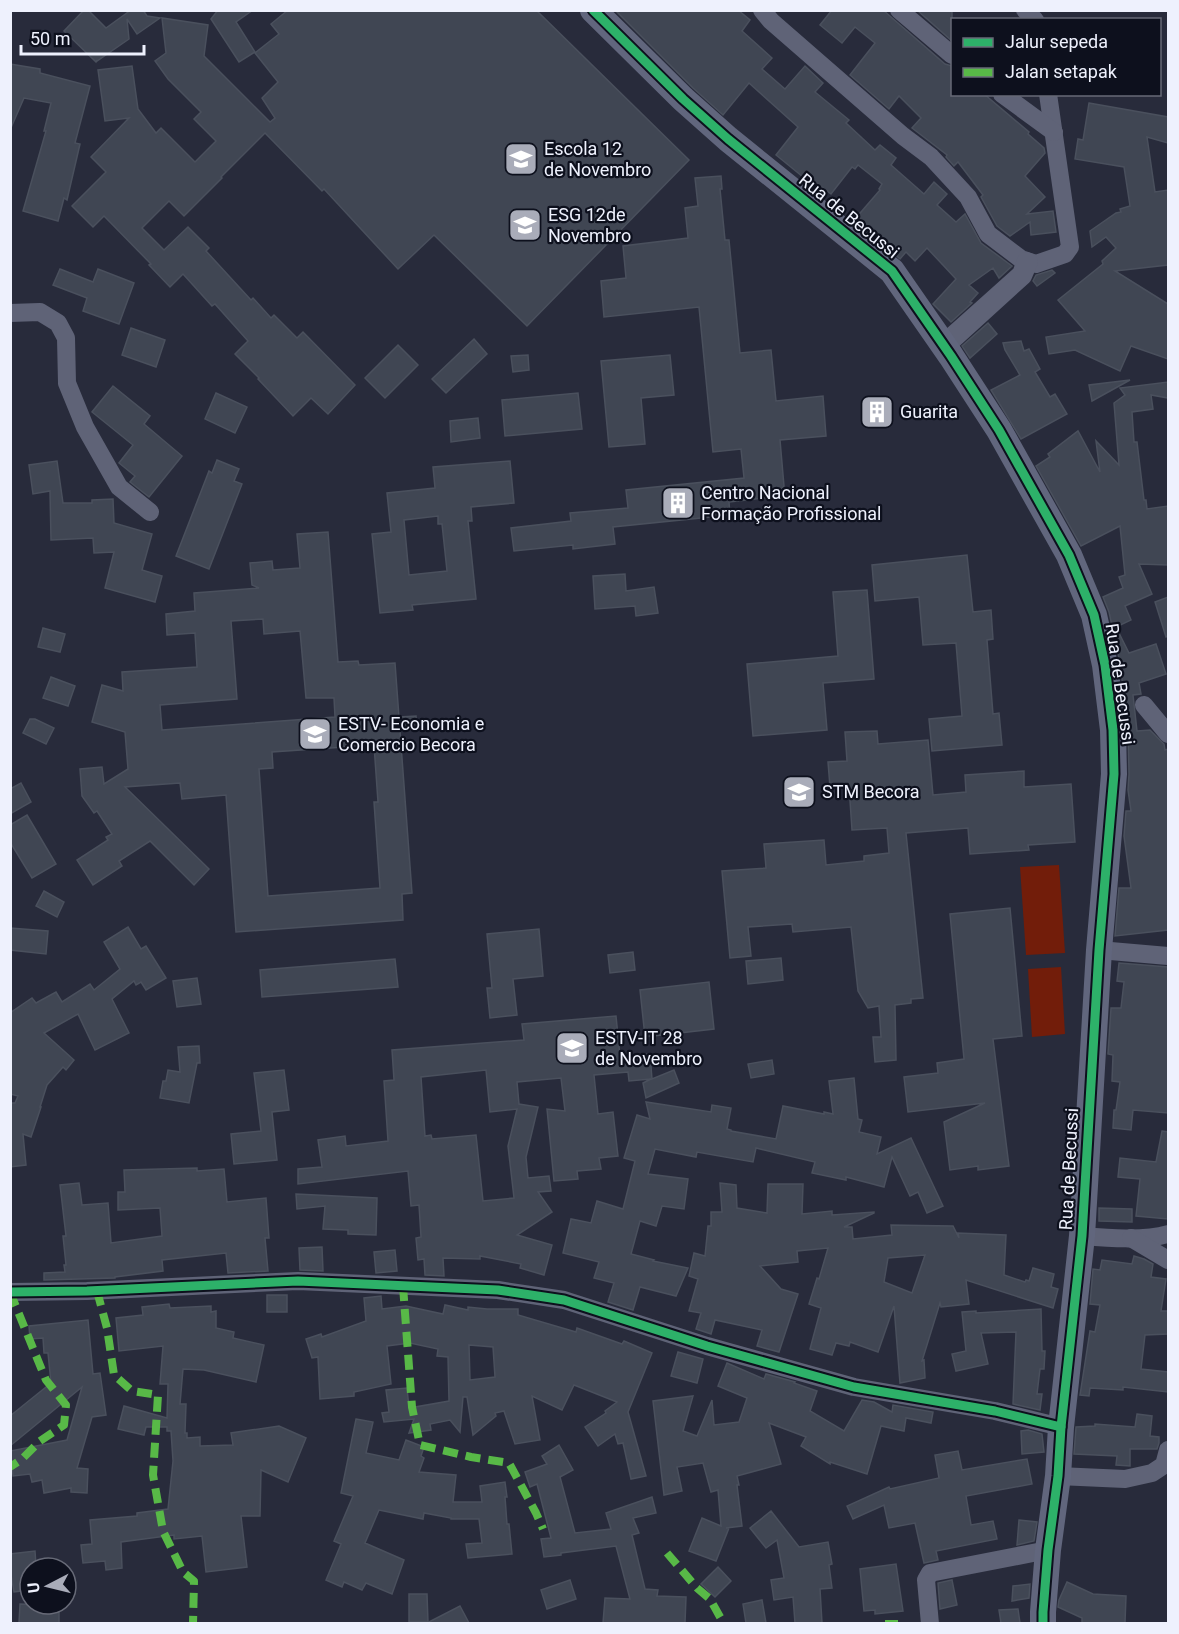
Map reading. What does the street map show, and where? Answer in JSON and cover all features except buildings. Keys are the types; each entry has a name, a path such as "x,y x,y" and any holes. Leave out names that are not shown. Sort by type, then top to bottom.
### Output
{"street":[{"name":"Rua de Becussi","path":"593,10 683,99 728,139 892,271 999,430 1069,555 1094,615 1105,665 1113,730 1114,774 1099,950 1082,1236 1061,1426 1058,1476 1048,1550 1043,1623"},
{"path":"762,10 771,21 903,136 931,157 968,197 988,234 1021,259 1036,264 1065,254 1070,247 1048,96"},
{"path":"899,10 951,54"},
{"path":"1005,96 1054,132"},
{"path":"1027,262 1023,276 946,346 944,344 1021,274 1027,262"},
{"path":"10,313 40,312 58,323 66,338 67,384 85,427 119,487 150,512"},
{"path":"1144,705 1168,734"},
{"path":"1099,950 1168,956"},
{"path":"1082,1236 1131,1238 1166,1236"},
{"path":"1131,1238 1168,1260"},
{"path":"10,1292 87,1292 298,1281 498,1290 564,1300 707,1346 854,1387 995,1411 1061,1426"},
{"path":"1058,1476 1125,1479 1152,1473 1164,1465 1168,1450"},
{"path":"930,1623 926,1580 930,1573 1048,1550"}],"shaded area":[{"path":"1059,865 1065,953 1026,955 1020,867"},
{"path":"1061,967 1065,1034 1032,1037 1028,969"}],"marked path":[{"path":"403,1286 412,1407 420,1445 509,1463 543,1529"},
{"path":"97,1291 107,1328 114,1375 132,1391 158,1395 153,1475 163,1531 183,1572 194,1581 193,1624"},
{"path":"10,1292 46,1380 66,1405 64,1425 40,1441 22,1459 10,1467"},
{"path":"667,1553 697,1588 710,1599 724,1624"},
{"path":"885,1624 898,1624"}],"cycle path":[{"path":"593,10 683,99 728,139 892,271 999,430 1069,555 1094,615 1105,665 1113,730 1114,774 1099,950 1082,1236 1061,1427 1058,1476 1048,1550 1043,1624"},
{"path":"10,1292 87,1291 298,1281 498,1290 564,1300 707,1346 854,1387 995,1411 1061,1427"}],"place":[{"name":"Escola 12 de Novembro","path":"521,159"},
{"name":"ESG 12de Novembro","path":"525,225"},
{"name":"Guarita","path":"877,412"},
{"name":"Centro Nacional Formação Profissional","path":"678,503"},
{"name":"ESTV- Economia e Comercio Becora","path":"315,734"},
{"name":"STM Becora","path":"799,792"},
{"name":"ESTV-IT 28 de Novembro","path":"572,1048"}]}
